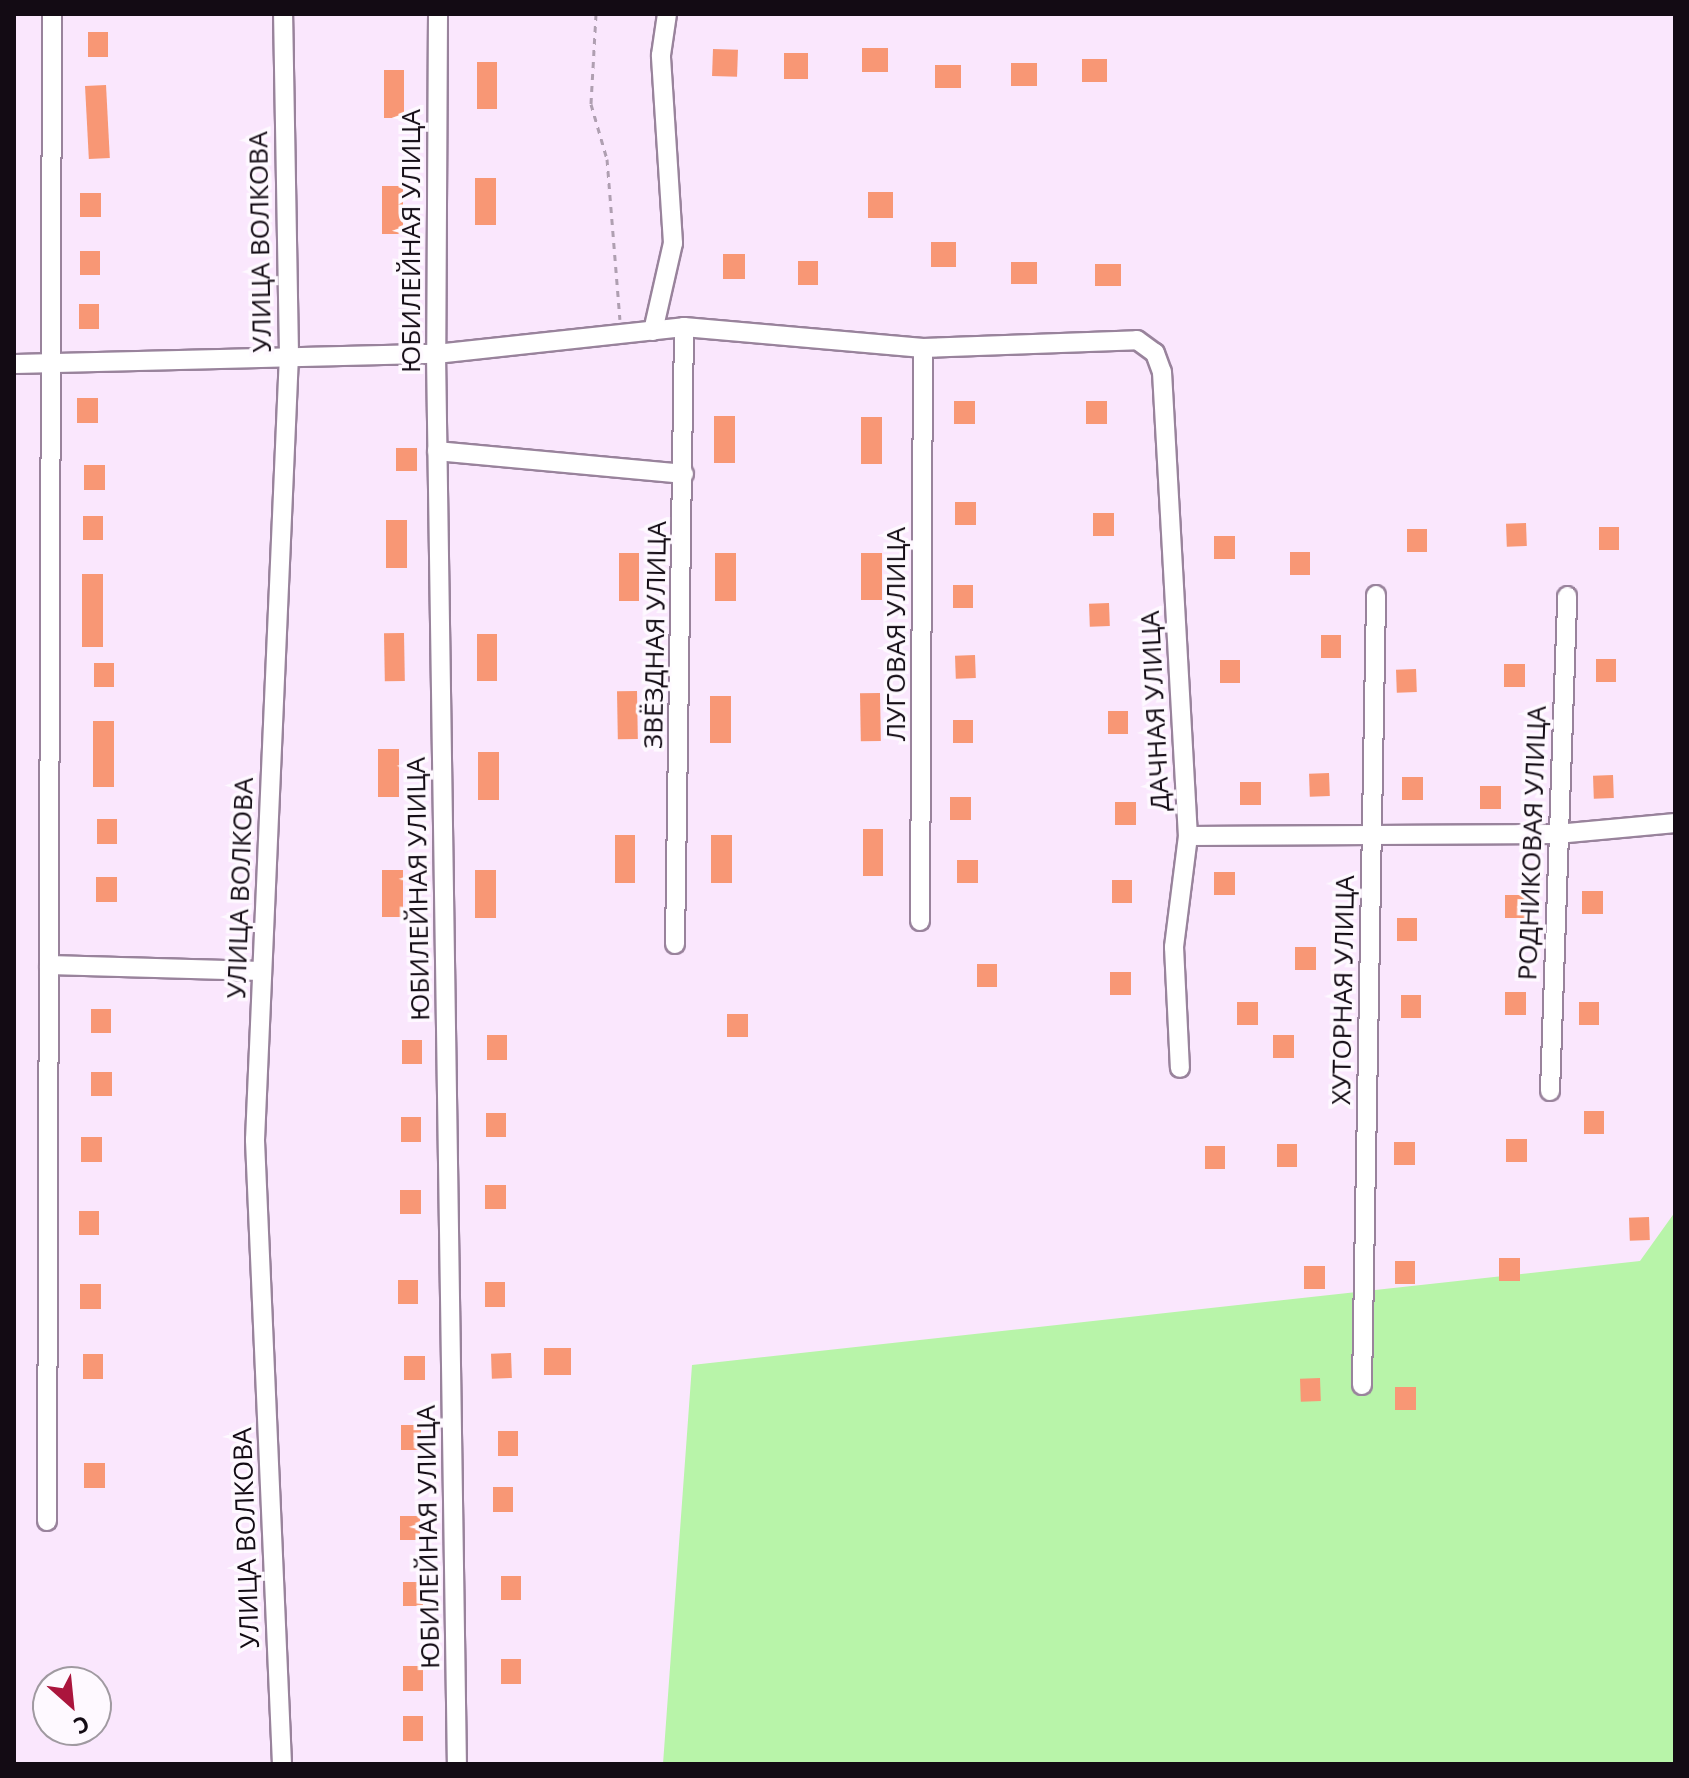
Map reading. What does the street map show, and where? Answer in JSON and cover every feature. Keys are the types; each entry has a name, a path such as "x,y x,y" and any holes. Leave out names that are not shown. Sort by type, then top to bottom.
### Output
{"street":[{"path":"47,1521 52,14"},
{"name":"УЛИЦА ВОЛКОВА","path":"282,1764 255,1140 289,354 283,14"},
{"name":"ЮБИЛЕЙНАЯ УЛИЦА","path":"438,14 437,451 457,1764"},
{"path":"653,331 673,243 661,55 667,14"},
{"path":"14,364 289,354 436,354 684,327 923,348"},
{"name":"ЗВЁЗДНАЯ УЛИЦА","path":"675,944 684,327"},
{"name":"ДАЧНАЯ УЛИЦА","path":"923,348 1107,336 1137,340 1155,353 1188,836 1174,947 1180,1068"},
{"name":"ЛУГОВАЯ УЛИЦА","path":"920,921 923,348"},
{"path":"437,451 684,474"},
{"name":"ХУТОРНАЯ УЛИЦА","path":"1362,1385 1376,595"},
{"name":"РОДНИКОВАЯ УЛИЦА","path":"1550,1091 1567,596"},
{"path":"1188,836 1557,834 1675,823"},
{"path":"49,965 262,971"}],"path":[{"path":"596,14 591,104 607,159 621,335"}],"green space":[{"path":"1675,1212 1675,1764 663,1764 692,1365 1640,1261"}],"building":[{"path":"88,32 108,32 108,57 88,57"},
{"path":"862,48 888,48 888,72 862,72"},
{"path":"713,49 738,50 737,77 712,76"},
{"path":"784,53 808,53 808,79 784,79"},
{"path":"1082,59 1107,59 1107,82 1082,82"},
{"path":"477,62 497,62 497,109 477,109"},
{"path":"1011,63 1037,63 1037,86 1011,86"},
{"path":"935,65 961,65 961,88 935,88"},
{"path":"384,70 404,70 404,118 384,118"},
{"path":"106,85 110,158 89,159 85,86"},
{"path":"475,178 496,178 496,225 475,225"},
{"path":"382,186 403,186 403,234 382,234"},
{"path":"868,192 893,192 893,218 868,218"},
{"path":"80,193 101,193 101,217 80,217"},
{"path":"931,242 956,242 956,267 931,267"},
{"path":"80,251 100,251 100,275 80,275"},
{"path":"723,254 745,254 745,279 723,279"},
{"path":"798,261 818,261 818,285 798,285"},
{"path":"1011,262 1037,262 1037,284 1011,284"},
{"path":"1095,264 1121,264 1121,286 1095,286"},
{"path":"79,304 99,304 99,329 79,329"},
{"path":"77,398 98,398 98,423 77,423"},
{"path":"954,401 975,401 975,424 954,424"},
{"path":"1086,401 1107,401 1107,424 1086,424"},
{"path":"714,416 735,416 735,463 714,463"},
{"path":"861,417 882,417 882,464 861,464"},
{"path":"396,448 417,448 417,471 396,471"},
{"path":"84,465 105,465 105,490 84,490"},
{"path":"955,502 976,502 976,525 955,525"},
{"path":"1093,513 1114,513 1114,536 1093,536"},
{"path":"83,516 103,516 103,540 83,540"},
{"path":"386,520 407,520 407,568 386,568"},
{"path":"1526,523 1527,546 1507,547 1506,524"},
{"path":"1599,527 1619,527 1619,550 1599,550"},
{"path":"1407,529 1427,529 1427,552 1407,552"},
{"path":"1214,536 1235,536 1235,559 1214,559"},
{"path":"1290,552 1310,552 1310,575 1290,575"},
{"path":"619,553 639,553 639,601 619,601"},
{"path":"715,553 736,553 736,601 715,601"},
{"path":"861,553 882,553 882,600 861,600"},
{"path":"82,574 103,574 103,647 82,647"},
{"path":"953,585 973,585 973,608 953,608"},
{"path":"1109,603 1110,626 1090,627 1089,604"},
{"path":"384,633 404,633 405,681 385,681"},
{"path":"477,634 497,634 497,681 477,681"},
{"path":"1321,635 1341,635 1341,658 1321,658"},
{"path":"975,655 976,678 956,679 955,656"},
{"path":"1596,659 1616,659 1616,682 1596,682"},
{"path":"1220,660 1240,660 1240,683 1220,683"},
{"path":"94,663 114,663 114,687 94,687"},
{"path":"1504,664 1525,664 1525,687 1504,687"},
{"path":"1416,669 1417,692 1397,693 1396,670"},
{"path":"617,691 637,691 638,739 618,739"},
{"path":"860,693 880,693 881,741 861,741"},
{"path":"710,696 731,696 731,743 710,743"},
{"path":"1108,711 1128,711 1128,734 1108,734"},
{"path":"953,720 973,720 973,743 953,743"},
{"path":"93,721 114,721 114,787 93,787"},
{"path":"378,749 399,749 399,797 378,797"},
{"path":"478,752 499,752 499,800 478,800"},
{"path":"1329,773 1330,796 1310,797 1309,774"},
{"path":"1613,775 1614,798 1594,799 1593,776"},
{"path":"1402,777 1423,777 1423,800 1402,800"},
{"path":"1240,782 1261,782 1261,805 1240,805"},
{"path":"1480,786 1501,786 1501,809 1480,809"},
{"path":"950,797 971,797 971,820 950,820"},
{"path":"1115,802 1136,802 1136,825 1115,825"},
{"path":"97,819 117,819 117,844 97,844"},
{"path":"863,829 883,829 883,876 863,876"},
{"path":"615,835 635,835 635,883 615,883"},
{"path":"711,835 732,835 732,883 711,883"},
{"path":"957,860 978,860 978,883 957,883"},
{"path":"382,870 403,870 403,917 382,917"},
{"path":"475,870 496,870 496,918 475,918"},
{"path":"1214,872 1235,872 1235,895 1214,895"},
{"path":"96,877 117,877 117,902 96,902"},
{"path":"1112,880 1132,880 1132,903 1112,903"},
{"path":"1582,891 1603,891 1603,914 1582,914"},
{"path":"1505,895 1525,895 1525,918 1505,918"},
{"path":"1397,918 1417,918 1417,941 1397,941"},
{"path":"1295,947 1316,947 1316,970 1295,970"},
{"path":"977,964 997,964 997,987 977,987"},
{"path":"1110,972 1131,972 1131,995 1110,995"},
{"path":"1505,992 1526,992 1526,1015 1505,1015"},
{"path":"1401,995 1421,995 1421,1018 1401,1018"},
{"path":"1237,1002 1258,1002 1258,1025 1237,1025"},
{"path":"1579,1002 1599,1002 1599,1025 1579,1025"},
{"path":"91,1009 111,1009 111,1033 91,1033"},
{"path":"727,1014 748,1014 748,1037 727,1037"},
{"path":"487,1035 507,1035 507,1060 487,1060"},
{"path":"1273,1035 1294,1035 1294,1058 1273,1058"},
{"path":"402,1040 422,1040 422,1064 402,1064"},
{"path":"91,1072 112,1072 112,1096 91,1096"},
{"path":"1584,1111 1604,1111 1604,1134 1584,1134"},
{"path":"486,1113 506,1113 506,1137 486,1137"},
{"path":"401,1117 421,1117 421,1142 401,1142"},
{"path":"81,1137 102,1137 102,1162 81,1162"},
{"path":"1506,1139 1527,1139 1527,1162 1506,1162"},
{"path":"1394,1142 1415,1142 1415,1165 1394,1165"},
{"path":"1277,1144 1297,1144 1297,1167 1277,1167"},
{"path":"1205,1146 1225,1146 1225,1169 1205,1169"},
{"path":"485,1185 506,1185 506,1209 485,1209"},
{"path":"400,1190 421,1190 421,1214 400,1214"},
{"path":"79,1211 99,1211 99,1235 79,1235"},
{"path":"1649,1217 1650,1240 1630,1241 1629,1218"},
{"path":"1499,1258 1520,1258 1520,1281 1499,1281"},
{"path":"1395,1261 1415,1261 1415,1284 1395,1284"},
{"path":"1304,1266 1325,1266 1325,1289 1304,1289"},
{"path":"398,1280 418,1280 418,1304 398,1304"},
{"path":"485,1282 505,1282 505,1307 485,1307"},
{"path":"80,1284 101,1284 101,1309 80,1309"},
{"path":"544,1348 571,1348 571,1375 544,1375"},
{"path":"511,1353 512,1378 492,1379 491,1354"},
{"path":"83,1354 103,1354 103,1379 83,1379"},
{"path":"404,1356 425,1356 425,1380 404,1380"},
{"path":"1320,1378 1321,1401 1301,1402 1300,1379"},
{"path":"1395,1387 1416,1387 1416,1410 1395,1410"},
{"path":"401,1425 421,1425 421,1450 401,1450"},
{"path":"498,1431 518,1431 518,1456 498,1456"},
{"path":"84,1463 105,1463 105,1488 84,1488"},
{"path":"493,1487 513,1487 513,1512 493,1512"},
{"path":"400,1516 420,1516 420,1540 400,1540"},
{"path":"501,1576 521,1576 521,1600 501,1600"},
{"path":"403,1582 423,1582 423,1606 403,1606"},
{"path":"501,1659 521,1659 521,1684 501,1684"},
{"path":"403,1666 423,1666 423,1691 403,1691"},
{"path":"403,1716 423,1716 423,1741 403,1741"}]}
